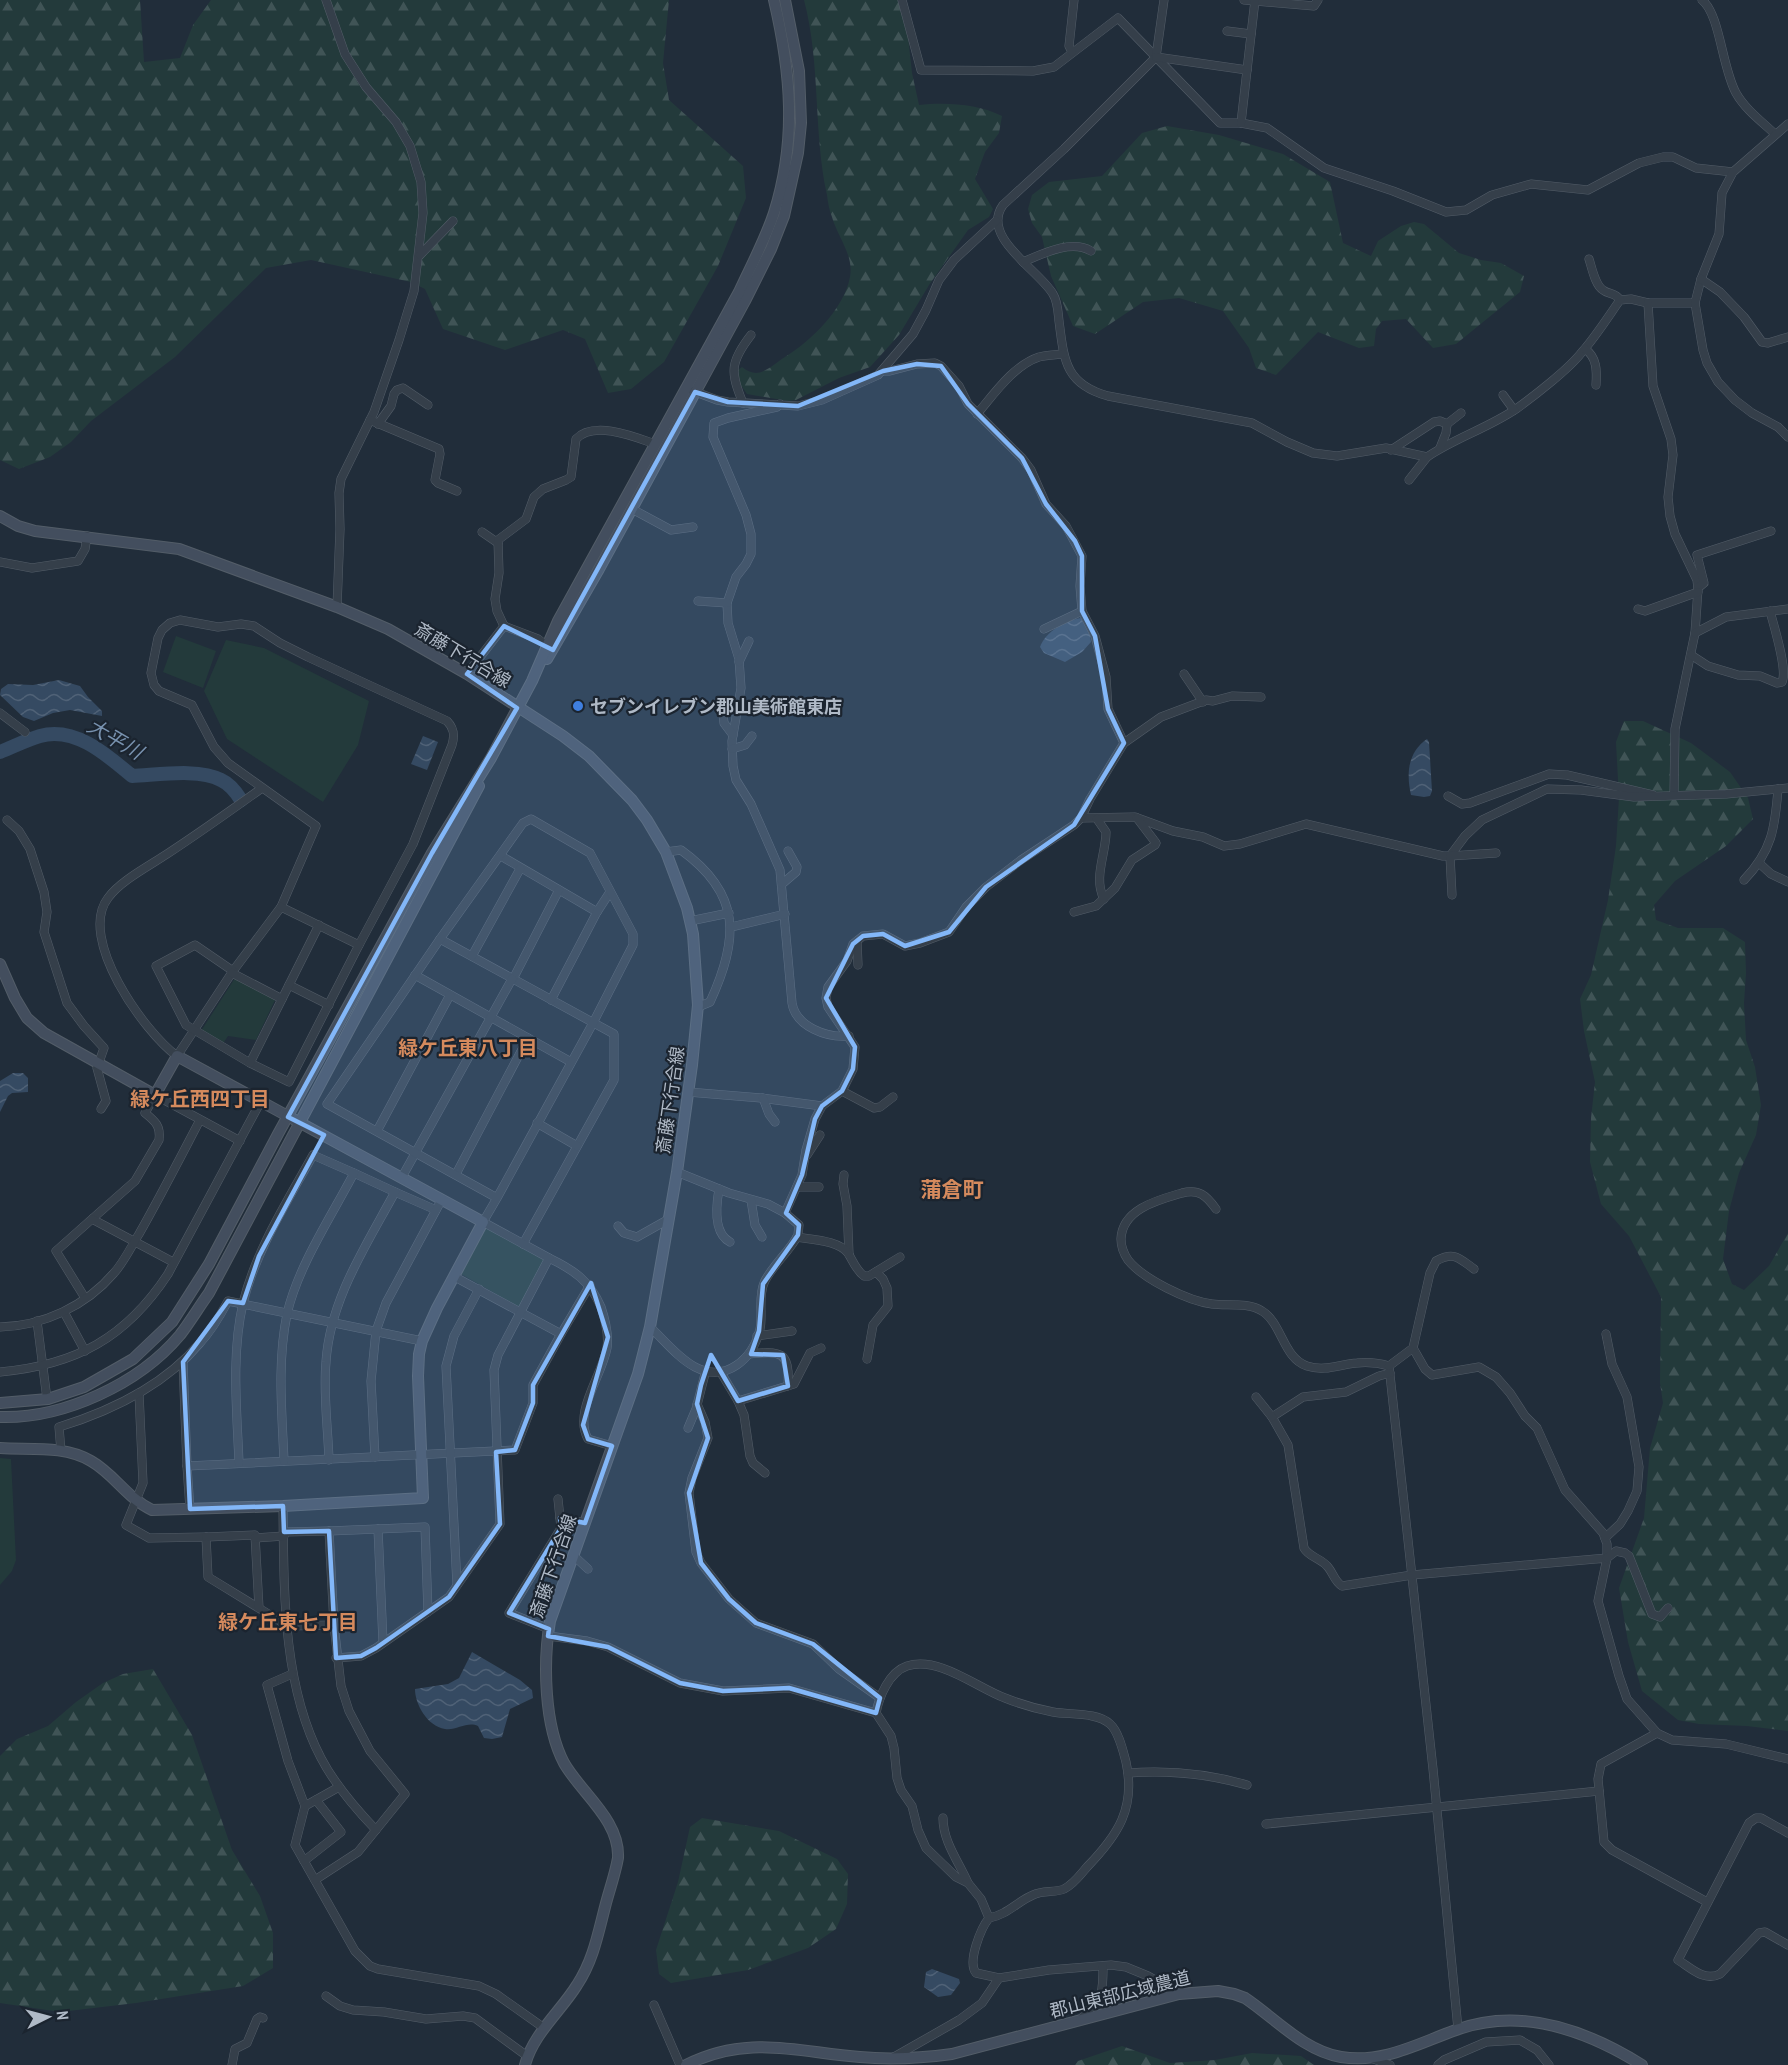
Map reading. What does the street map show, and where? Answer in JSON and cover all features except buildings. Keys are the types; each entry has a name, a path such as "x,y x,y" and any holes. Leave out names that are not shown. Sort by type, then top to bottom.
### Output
{"street":[{"path":"326,0 345,54 366,87 396,122 410,146 421,182 423,213 420,255 414,291 374,422 341,479 337,607"},
{"path":"0,1403 47,1399 84,1387 133,1359 172,1322 209,1264 432,853 491,758 532,681 569,624 632,509 758,254 774,214 783,181 790,127 790,87 786,52 774,0"},
{"path":"532,681 558,621 655,444 690,390 771,249 784,216 798,153 801,96 794,41 785,0"},
{"path":"902,0 921,70 1040,70 1054,67 1118,18 1220,123 1241,123 1267,128 1324,168 1402,194 1446,212 1466,210 1492,195 1532,184 1588,190 1639,163 1664,157 1673,157 1696,168 1733,172"},
{"path":"1072,52 1069,46 1074,0"},
{"path":"1164,0 1156,57 1072,141 1003,205 996,215 998,228 1023,262 1054,294 1058,308 1063,354 1073,374 1086,387 1096,392 1252,423 1313,453 1337,456 1386,448 1427,457"},
{"path":"1244,0 1314,6 1318,0"},
{"path":"1702,0 1715,17 1726,68 1735,92 1744,105 1775,134"},
{"path":"1241,123 1255,1"},
{"path":"1227,31 1251,34"},
{"path":"1156,57 1247,70"},
{"path":"1788,124 1733,172 1722,193 1719,234 1701,279 1695,303 1703,350 1707,363 1718,382 1735,400 1752,413 1778,427 1788,437"},
{"path":"883,371 913,334 939,280 954,260 996,220"},
{"path":"420,255 453,221"},
{"path":"1023,262 1058,249 1074,246 1091,251"},
{"path":"1589,259 1599,286 1620,300"},
{"path":"1701,279 1720,292 1744,317 1762,342 1768,343 1788,337"},
{"path":"1409,480 1427,457 1514,410 1557,376 1585,349 1620,300 1631,299 1648,303 1695,303"},
{"path":"1648,303 1653,386 1671,439 1672,455 1668,497 1670,516 1697,580 1698,590 1695,633 1675,729 1674,795"},
{"path":"743,403 734,379 734,362 737,353 751,335"},
{"path":"1585,349 1589,350 1594,359 1597,371 1596,385"},
{"path":"977,414 1008,379 1030,362 1041,357 1063,354"},
{"path":"690,390 717,400 798,406 822,400 883,371 917,364 935,363 941,366 953,379 968,404 1022,458 1031,470 1046,504 1061,519 1076,541 1082,556 1080,586 1082,611 1095,636 1106,677 1108,708 1124,743"},
{"path":"374,422 391,406 394,394 403,388 428,405"},
{"path":"1503,395 1514,410"},
{"path":"780,404 777,407 714,423 713,437 751,534 751,554 736,577 727,603 728,623 739,662 741,688 732,749 736,780 751,804 780,870 792,1003 795,1014 808,1027 830,1034 849,1036"},
{"path":"1440,448 1446,434 1447,424 1461,413"},
{"path":"1391,450 1434,422 1440,421 1447,424"},
{"path":"374,422 439,449 435,480 457,491"},
{"path":"548,646 538,639 504,626 497,611 495,599 499,573 498,540 526,519 534,497 543,489 571,477 574,445 579,435 605,430 655,444"},
{"path":"632,509 671,530 693,527"},
{"name":"斎藤下行合線","path":"0,516 18,526 35,531 179,549 337,607 388,629 467,674 564,736 606,772 640,811 666,852 690,921 697,970 698,1007 677,1172 650,1327 638,1374 548,1633 546,1658 549,1700 557,1747 566,1765 605,1817 618,1851 616,1871 592,1956 576,1986 544,2028 526,2061"},
{"path":"1638,609 1645,610 1698,590 1704,583 1697,555 1771,531"},
{"path":"482,532 498,543"},
{"path":"0,562 32,568 78,561 85,549 87,536"},
{"path":"698,601 727,603"},
{"path":"1695,633 1726,617 1788,609"},
{"path":"1044,629 1082,611"},
{"path":"1690,655 1708,666 1738,675 1760,676 1777,683 1782,682 1785,678 1784,666 1770,611"},
{"path":"85,1298 56,1251 135,1180 159,1140 158,1124 145,1113 154,1095 177,1056 194,1031 232,972 281,907 316,826 228,763 210,741 192,705 159,692 154,685 151,673 158,638 162,630 170,623 180,620 218,627 241,624 254,626 280,643 447,720 452,726 454,736 452,745 413,844 289,1083 250,1063 194,1031 186,1025 174,1006 156,966 195,945 232,972 282,999"},
{"path":"467,674 504,626"},
{"path":"739,662 749,641"},
{"path":"1184,674 1203,702"},
{"path":"786,1213 797,1187 815,1119 822,1106 842,1091 851,1077 855,1047 828,1007 826,992 847,961 853,944 863,936 883,934 905,946 920,944 949,932 966,907 986,887 1081,818 1124,743 1161,717 1203,702 1232,696 1261,698"},
{"path":"722,705 724,723 733,735"},
{"path":"0,713 25,732"},
{"path":"732,749 745,745 752,736"},
{"path":"0,1417 13,1418 69,1407 117,1385 157,1358 179,1335 209,1293 474,800 491,758"},
{"path":"1448,796 1462,804 1470,803 1549,774 1578,778 1656,796"},
{"path":"262,788 113,892 102,907 100,928 116,982 165,1048 177,1056 573,1271 590,1285 602,1311 608,1337 604,1357 584,1412 583,1425 588,1439 612,1446"},
{"path":"1452,895 1450,856 1465,836 1482,820 1547,789 1581,790 1634,797 1726,794 1788,788"},
{"path":"1744,880 1759,863 1776,822 1778,789"},
{"path":"1081,818 1137,818 1173,831 1203,837 1224,846 1240,844 1306,824 1443,856 1496,853"},
{"path":"1074,912 1096,906 1115,888 1132,860 1156,843 1137,818"},
{"path":"0,1449 61,1450 92,1461 136,1500 152,1510 423,1498 418,1376 422,1341 483,1222 497,1198 570,1062 593,1023 633,945 633,934 590,854 531,819 523,823 327,1104 497,1198"},
{"path":"1097,819 1106,832 1100,878 1100,891 1104,899"},
{"path":"7,820 20,831 30,849 44,892 47,912 44,932 67,1003 84,1026 105,1048 97,1068 106,1101 101,1109"},
{"path":"666,852 681,850 709,875 720,890 729,913 731,927 729,949 715,992 710,1002 698,1007"},
{"path":"782,884 796,872 797,867 788,851"},
{"path":"501,856 597,912"},
{"path":"1759,863 1771,874 1788,882"},
{"path":"472,956 520,869"},
{"path":"402,1177 559,890"},
{"path":"551,1000 597,912 610,892"},
{"path":"281,907 359,945"},
{"path":"690,921 729,913"},
{"path":"731,927 785,914"},
{"path":"250,1063 319,925"},
{"path":"440,939 614,1034 614,1080 523,1244"},
{"path":"857,941 858,965"},
{"path":"0,964 27,1018 44,1033 240,1141"},
{"path":"415,975 570,1062"},
{"path":"289,985 329,1005"},
{"path":"377,1131 450,995"},
{"path":"456,1174 528,1038"},
{"path":"842,1091 874,1108 880,1107 893,1097"},
{"path":"688,1092 764,1098 822,1106"},
{"path":"764,1098 769,1114 775,1122"},
{"path":"0,1372 61,1362 107,1338 136,1315 155,1293 261,1101"},
{"path":"0,1327 37,1321 64,1312 85,1298 114,1273 134,1242 200,1120"},
{"path":"537,1123 577,1146"},
{"path":"804,1158 820,1135"},
{"path":"239,1463 236,1363 243,1303 259,1256 313,1155 436,1210"},
{"path":"650,1327 695,1367 720,1371 738,1366 758,1336 762,1314 763,1284 797,1238 799,1225 786,1213 768,1204 719,1189 677,1172"},
{"path":"284,1461 281,1360 288,1312 306,1264 354,1173"},
{"path":"844,1175 849,1254"},
{"path":"797,1187 819,1187"},
{"path":"719,1189 716,1205 718,1222 722,1235 730,1242"},
{"path":"1216,1209 1203,1194 1190,1191 1158,1201 1135,1212 1126,1221 1122,1231 1121,1245 1125,1255 1135,1267 1191,1300 1209,1304 1253,1307 1261,1311 1272,1321 1291,1353 1306,1366 1331,1368 1355,1363 1390,1369"},
{"path":"329,1460 326,1363 333,1322 345,1286 395,1192"},
{"path":"375,1457 370,1382 376,1331 386,1303 442,1199"},
{"path":"751,1200 755,1224 762,1237"},
{"path":"92,1219 173,1262"},
{"path":"618,1226 624,1233 637,1237 669,1219"},
{"path":"797,1238 838,1245 849,1254 862,1275 869,1276 900,1257"},
{"path":"1272,1417 1303,1397 1346,1392 1390,1369 1413,1348 1430,1273 1436,1261 1449,1255 1473,1269"},
{"path":"336,1658 361,1656 449,1597 500,1524 494,1370 498,1355 549,1258"},
{"path":"867,1359 873,1325 888,1306 887,1287 876,1272"},
{"path":"455,1277 561,1334"},
{"path":"187,1466 515,1450 533,1403 533,1385 590,1285"},
{"path":"457,1585 446,1376 448,1354 454,1336 479,1289"},
{"path":"61,1450 59,1427 103,1412 139,1394 183,1362 206,1337 228,1301 422,1341"},
{"path":"64,1312 85,1351"},
{"path":"37,1321 47,1399"},
{"path":"758,1336 792,1331"},
{"path":"1605,1538 1620,1524 1628,1511 1637,1491 1639,1467 1627,1397 1612,1364 1606,1334"},
{"path":"738,1401 794,1384 810,1353 821,1348"},
{"path":"1413,1348 1425,1369 1432,1375 1479,1367 1496,1377 1525,1416 1537,1428 1565,1490 1605,1538 1608,1551 1599,1591 1599,1608 1627,1699 1657,1733 1672,1740 1726,1744 1788,1759"},
{"path":"748,1354 771,1352 783,1355 789,1371 788,1386"},
{"path":"183,1362 190,1509"},
{"path":"1390,1369 1437,1807 1458,2029"},
{"path":"688,1428 706,1370"},
{"path":"720,1371 744,1415 753,1463 765,1473"},
{"path":"139,1394 143,1483 126,1525 140,1535 159,1539 255,1534 259,1608"},
{"path":"1256,1397 1272,1417 1288,1445 1304,1548 1307,1553 1325,1563 1337,1583 1342,1586 1412,1575 1607,1557 1616,1551 1629,1556 1652,1614 1660,1617 1668,1608"},
{"path":"697,1404 705,1422 708,1438 692,1478 689,1493 696,1552 701,1563 729,1599 756,1623 813,1644 839,1669 880,1698"},
{"path":"558,1499 561,1527 509,1613 548,1633 608,1647 680,1683 723,1691 789,1688 876,1713 891,1736 897,1778 901,1790 912,1806 918,1830 926,1848 956,1877 968,1883"},
{"path":"283,1506 288,1626 292,1674 299,1703 313,1743 339,1787 376,1830"},
{"path":"560,1518 585,1523"},
{"path":"255,1538 329,1531 425,1527 428,1612"},
{"path":"378,1529 383,1642"},
{"path":"315,1880 358,1852 405,1794 378,1763 359,1731 345,1699 336,1658 329,1531"},
{"path":"206,1537 208,1578 288,1626 334,1625"},
{"path":"574,1556 588,1569"},
{"path":"876,1713 880,1698 893,1676 908,1666 927,1665 944,1669 1012,1700 1051,1712 1101,1718 1112,1725 1122,1749 1128,1773 1129,1798 1121,1825 1110,1843 1075,1881 1059,1891 1033,1895 1003,1914 989,1918 985,1922 977,1944 972,1968 976,1973 999,1978 1049,1970 1103,1966 1126,1967 1149,1976 1179,1994"},
{"path":"292,1674 267,1685 288,1761 305,1806 295,1845 355,1951 370,1966 479,1986 496,1994 544,2028"},
{"path":"1657,1733 1601,1764 1598,1773 1603,1839 1610,1848 1707,1902"},
{"path":"1128,1773 1161,1771 1247,1785"},
{"path":"305,1806 339,1787"},
{"path":"1266,1824 1599,1791"},
{"path":"304,1861 341,1832 316,1800"},
{"path":"943,1818 943,1827 951,1851 968,1883 981,1899 989,1918"},
{"path":"1788,1833 1761,1818 1756,1818 1749,1823 1678,1960 1704,1977 1713,1978 1720,1974 1759,1933 1765,1932 1788,1945"},
{"path":"1080,2020 1101,1997 1103,1966"},
{"path":"893,2058 959,2020 982,2003 999,1978"},
{"name":"郡山東部広域農道","path":"686,2065 725,2050 756,2046 855,2057 920,2058 952,2054 1179,1994 1209,1991 1234,1994 1264,2011 1305,2042 1326,2053 1341,2057 1370,2058 1392,2054 1458,2029 1485,2022 1517,2019 1549,2023 1582,2033 1617,2049 1642,2065"},
{"path":"327,1996 340,2006 353,2010 384,2012 426,2019 463,2016 475,2018 526,2061"},
{"path":"654,2005 680,2065"},
{"path":"232,2065 235,2049 247,2043 257,2019 263,2018"},
{"path":"1438,2065 1444,2060 1486,2042 1520,2040 1537,2049 1549,2065"},
{"path":"1370,2058 1390,2065"}],"highlighted area":[{"path":"917,364 941,366 968,404 1022,458 1046,504 1075,541 1082,556 1082,611 1095,636 1108,709 1124,743 1074,825 986,887 949,932 905,946 883,934 863,936 853,944 826,998 855,1047 853,1069 842,1091 822,1106 815,1119 802,1175 786,1213 799,1225 798,1235 763,1284 759,1331 751,1354 783,1355 788,1386 738,1401 711,1355 701,1385 697,1404 708,1438 689,1493 701,1563 729,1599 756,1623 813,1644 880,1698 876,1713 789,1688 723,1691 680,1683 608,1647 548,1636 549,1629 509,1613 561,1528 560,1518 585,1523 612,1446 588,1439 583,1425 608,1337 591,1283 533,1385 533,1403 515,1450 496,1452 500,1524 449,1597 376,1648 361,1656 336,1658 329,1531 284,1532 283,1506 190,1509 183,1362 228,1301 243,1303 259,1256 324,1135 288,1117 432,853 517,708 467,674 504,626 553,650 695,392 728,402 798,406 883,371"}],"green space":[{"path":"0,0 140,0 144,62 180,58 193,25 211,0 669,0 663,63 669,100 743,166 746,198 718,266 664,362 631,389 608,393 585,339 563,330 505,350 443,329 425,289 411,282 311,260 266,268 175,357 91,421 71,442 50,457 19,469 0,460"},
{"path":"804,0 904,0 912,73 919,105 962,105 1002,116 999,133 985,152 975,179 993,209 989,217 968,230 929,285 899,335 870,367 839,378 796,400 788,401 747,394 740,384 738,370 742,367 754,373 764,371 805,342 825,323 841,301 847,289 851,269 848,254 828,203 820,147 813,48"},
{"path":"1167,126 1219,135 1283,154 1330,182 1343,243 1371,256 1378,241 1401,226 1414,222 1424,224 1459,253 1501,263 1524,276 1520,292 1456,344 1433,348 1406,319 1382,321 1376,329 1374,346 1359,348 1318,332 1276,375 1256,368 1249,348 1223,311 1179,298 1143,302 1095,334 1073,326 1051,276 1042,237 1032,223 1028,209 1032,195 1049,182 1102,176 1142,133"},
{"path":"176,636 216,651 203,688 163,672"},
{"path":"226,640 264,648 369,701 358,745 323,802 227,739 204,691"},
{"path":"1624,721 1643,721 1691,743 1730,772 1748,798 1753,819 1726,846 1675,881 1654,905 1656,920 1678,928 1723,928 1745,942 1746,1040 1755,1067 1761,1105 1756,1135 1739,1173 1729,1211 1723,1259 1732,1284 1744,1290 1769,1266 1788,1233 1788,1731 1699,1724 1678,1720 1642,1691 1628,1642 1619,1588 1644,1518 1650,1448 1663,1403 1660,1383 1661,1297 1629,1236 1601,1204 1590,1162 1595,1082 1580,999 1591,975 1608,900 1616,846 1619,798 1616,742"},
{"path":"235,978 276,998 256,1040 228,1036 222,1045 201,1031"},
{"path":"486,1228 544,1260 519,1307 461,1274"},
{"path":"0,1458 11,1459 16,1560 12,1571 0,1585"},
{"path":"153,1669 192,1735 232,1850 260,1896 273,1933 273,1968 243,1986 136,2003 60,2012 0,2003 0,1756 17,1739 48,1726 103,1683 123,1674"},
{"path":"702,1818 779,1831 837,1859 848,1874 847,1904 836,1929 808,1948 748,1970 671,1983 659,1974 656,1950 678,1882 690,1827"},
{"path":"1122,2046 1170,2063 1215,2060 1252,2053 1301,2056 1314,2065 1075,2065 1078,2061"}],"water":[{"path":"1082,618 1091,642 1082,652 1065,662 1044,653 1040,647 1052,631 1063,624"},
{"path":"59,680 80,686 102,711 102,716 70,710 53,713 34,721 23,717 0,695 1,689 8,684 33,685"},
{"path":"423,736 438,742 427,770 411,764"},
{"path":"1427,739 1432,791 1430,796 1411,795 1409,771 1412,757"},
{"path":"13,1073 23,1073 28,1078 28,1092 12,1093 0,1112 0,1081"},
{"path":"472,1652 520,1680 532,1690 533,1698 510,1709 502,1737 484,1738 478,1726 474,1725 449,1729 439,1727 423,1714 417,1701 415,1689 448,1684 459,1678"},
{"path":"932,1969 959,1979 960,1983 951,1995 938,1997 924,1987 926,1972"}],"waterway":[{"name":"大平川","path":"0,752 40,736 66,735 90,744 132,776 178,773 212,776 227,784 241,800"}],"place":[{"name":"セブンイレブン郡山美術館東店","path":"578,706"}],"district":[{"name":"緑ケ丘東八丁目","path":"468,1048"},
{"name":"緑ケ丘西四丁目","path":"200,1099"},
{"name":"蒲倉町","path":"952,1189"},
{"name":"緑ケ丘東七丁目","path":"288,1622"}]}
